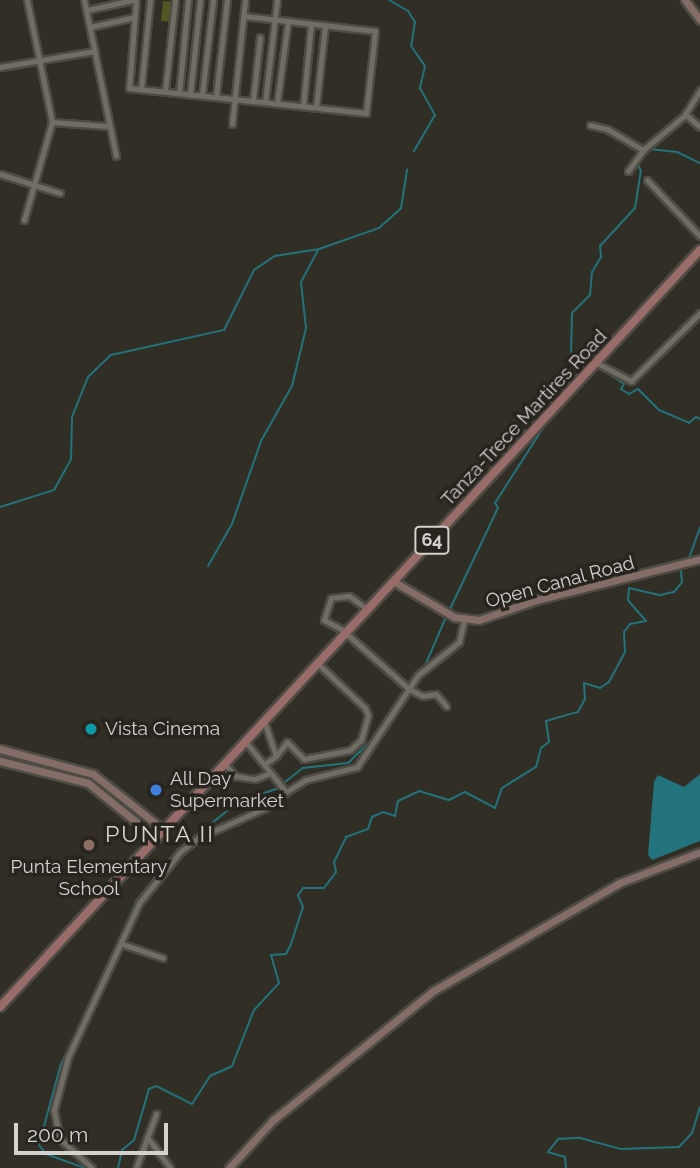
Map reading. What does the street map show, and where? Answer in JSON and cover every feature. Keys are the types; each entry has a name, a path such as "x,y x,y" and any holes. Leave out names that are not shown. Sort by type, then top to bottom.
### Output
{"main road":[{"path":"685,0 700,20"},
{"name":"Tanza-Trece Martires Road","path":"0,1007 700,250"},
{"name":"Open Canal Road","path":"393,581 464,620 479,620 536,600 700,559"},
{"path":"0,749 29,760 93,774 164,830"},
{"path":"0,761 88,783 156,838"},
{"path":"231,1167 282,1112 433,991 619,883 700,852"}],"street":[{"path":"24,220 52,122 27,0"},
{"path":"84,0 106,126 116,156"},
{"path":"87,10 134,0 135,17 127,85 141,89 366,113 376,31 244,16"},
{"path":"141,89 150,0"},
{"path":"165,91 175,0"},
{"path":"178,93 188,0"},
{"path":"190,94 200,0"},
{"path":"202,95 212,0"},
{"path":"216,96 226,0"},
{"path":"232,124 245,0"},
{"path":"265,102 277,0"},
{"path":"90,27 135,17"},
{"path":"277,103 288,21"},
{"path":"303,106 311,24"},
{"path":"316,107 325,25"},
{"path":"253,100 260,37"},
{"path":"0,67 94,51"},
{"path":"628,171 643,150 685,114 700,90"},
{"path":"685,114 700,127"},
{"path":"52,122 106,126"},
{"path":"590,125 607,129 643,150"},
{"path":"0,174 60,193"},
{"path":"647,180 700,236"},
{"path":"592,365 631,382 700,313"},
{"path":"367,609 349,596 331,598 324,620 345,632 409,689 426,697 436,694 446,706"},
{"path":"92,1168 66,1148 53,1119 68,1057 139,903 180,852 198,838 265,808 282,787 357,767 418,675 459,642 464,620"},
{"path":"266,762 276,757 287,741 304,759 350,750 361,740 368,715 365,708 317,663"},
{"path":"264,721 276,757"},
{"path":"245,741 266,762 270,773 282,787"},
{"path":"225,764 235,776 255,779 270,773"},
{"path":"121,944 163,958"},
{"path":"136,1168 156,1114"},
{"path":"147,1138 170,1168"}],"green space":[{"path":"163,1 173,2 171,22 161,21"}],"water":[{"path":"700,774 700,841 652,860 648,855 654,782 658,775 684,787"}],"waterway":[{"path":"389,0 408,11 415,22 411,46 425,66 420,88 435,115 414,151"},
{"path":"649,149 677,152 700,163"},
{"path":"581,373 571,355 572,313 590,295 592,272 601,257 600,246 635,208 641,171 637,163"},
{"path":"0,507 54,490 71,459 72,417 88,377 111,355 224,330 254,270 275,256 319,249 379,228 401,208 407,169"},
{"path":"208,566 232,524 261,441 292,386 306,328 301,282 318,250"},
{"path":"591,376 598,367 624,384 621,389 629,394 638,389 659,410 689,423 696,417 700,419"},
{"path":"559,409 588,378"},
{"path":"450,609 498,508 495,503 548,420"},
{"path":"689,558 700,527"},
{"path":"118,1168 122,1150 134,1140 149,1089 156,1086 192,1104 210,1076 232,1066 254,1010 279,983 271,955 286,954 291,944 303,907 298,895 303,888 324,888 336,872 334,862 346,837 368,829 372,817 383,812 395,816 398,801 419,791 449,800 465,792 495,808 502,788 536,767 541,748 549,742 546,721 578,712 585,699 584,683 600,688 609,682 625,652 624,632 630,624 646,621 628,600 629,588 660,595 674,592 682,582 681,570"},
{"path":"424,668 446,617"},
{"path":"409,683 416,673"},
{"path":"191,840 238,802 276,789 303,768 348,763 370,742 404,690"},
{"path":"129,918 136,901 169,860"},
{"path":"72,1041 60,1067 39,1145 46,1154 85,1168"},
{"path":"566,1168 565,1157 548,1152 558,1139 580,1138 621,1149 679,1147 692,1133 700,1107"}],"place":[{"name":"Vista Cinema","path":"91,729"},
{"name":"All Day Supermarket","path":"156,790"},
{"name":"Punta Elementary School","path":"89,845"}],"district":[{"name":"PUNTA II","path":"160,834"}]}
